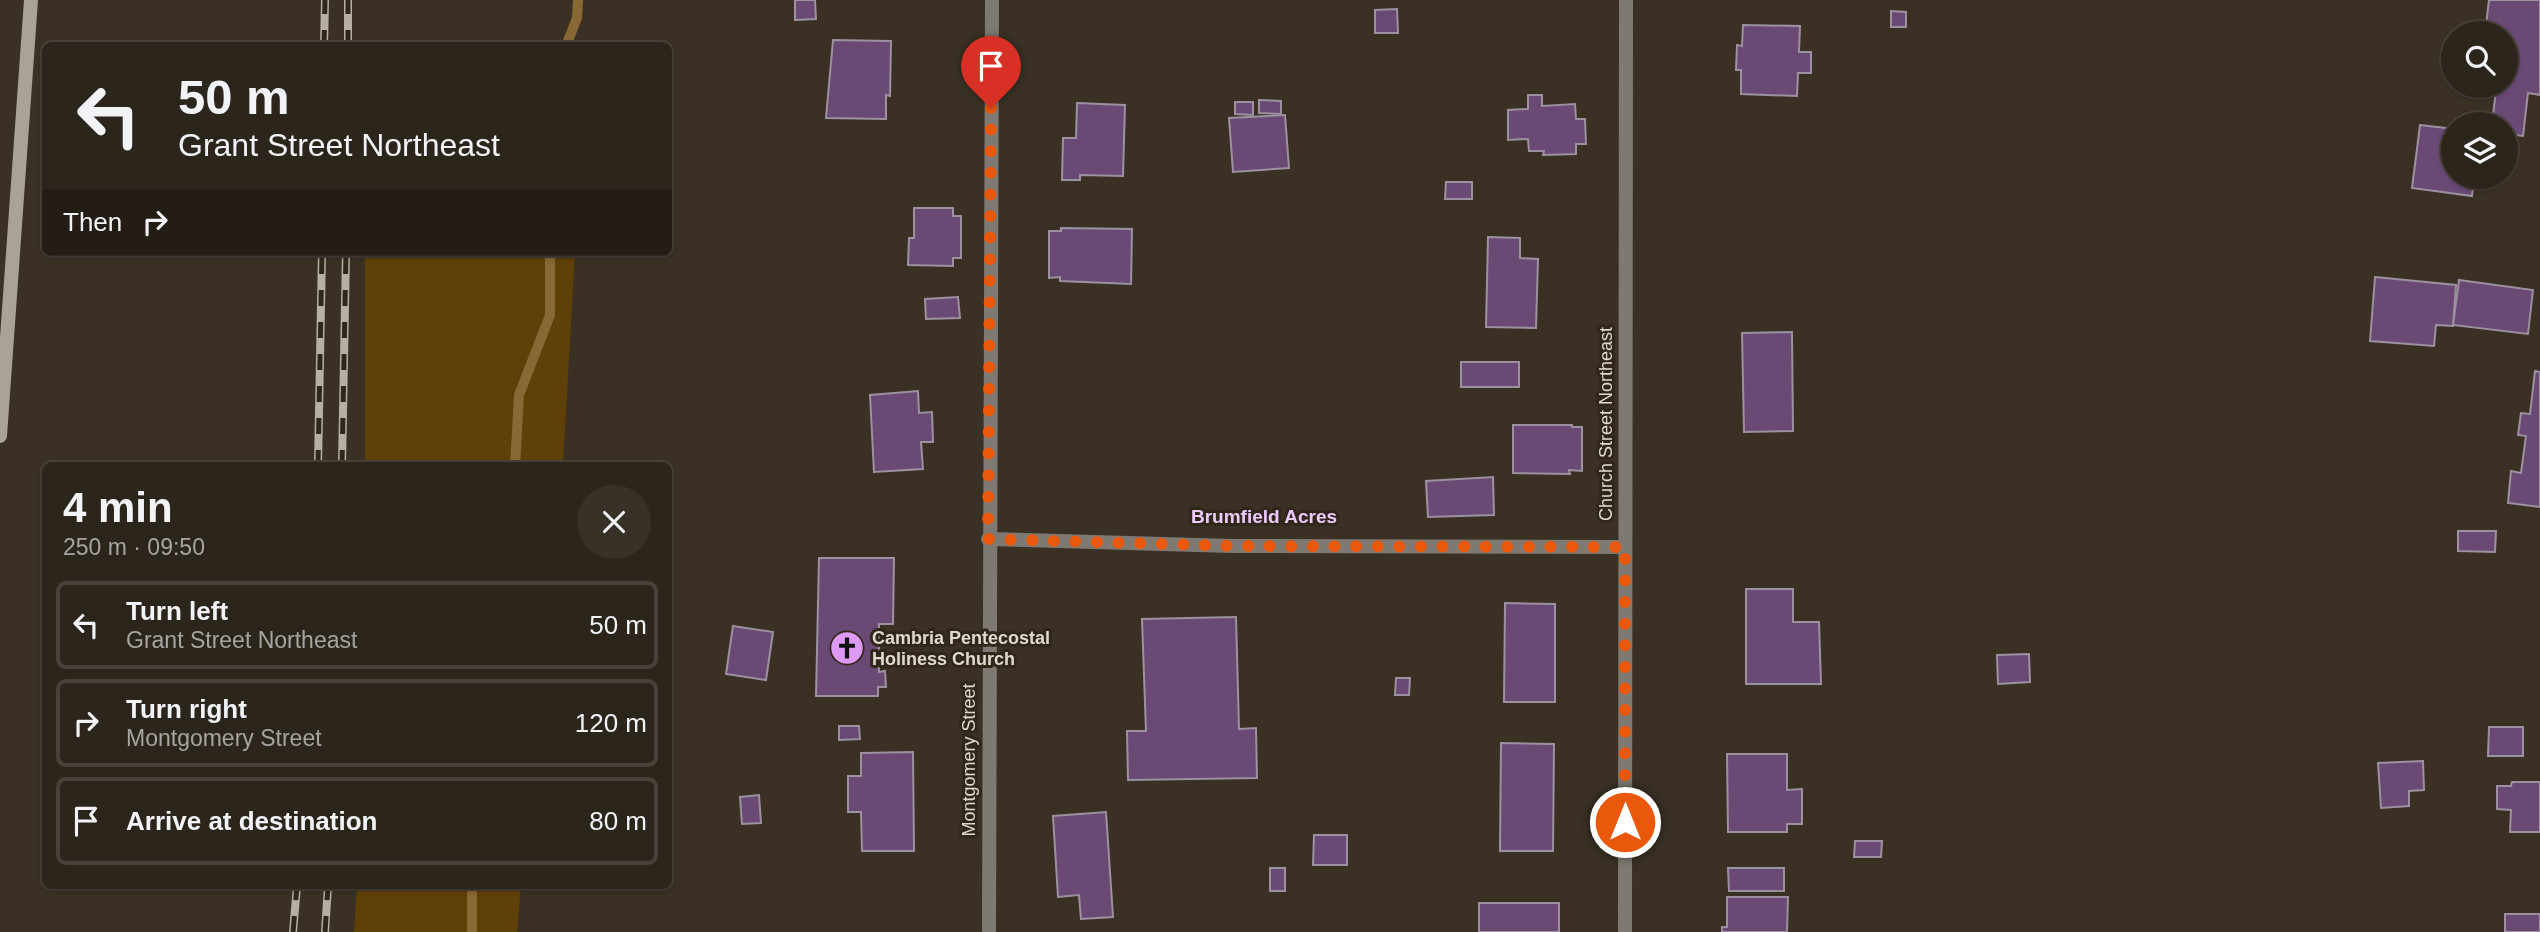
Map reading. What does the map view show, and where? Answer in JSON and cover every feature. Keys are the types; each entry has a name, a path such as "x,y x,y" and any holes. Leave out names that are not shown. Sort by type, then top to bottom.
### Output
{"main road":[{"path":"0,436 5,295 31,0"}],"street":[{"name":"Montgomery Street","path":"989,932 988,539 992,0"},
{"name":"Church Street Northeast","path":"1625,932 1626,0"},
{"path":"988,539 1232,546 1625,547"}],"shaded area":[{"path":"365,256 575,256 563,462 365,462"},
{"path":"357,889 521,889 517,932 354,932"}],"building":[{"path":"795,0 815,0 816,19 795,20"},
{"path":"2489,0 2540,0 2540,95 2528,93 2523,136 2518,135 2518,112 2493,112 2495,98 2518,98 2518,21 2486,21"},
{"path":"1397,9 1398,33 1375,33 1375,10"},
{"path":"1891,11 1906,12 1906,27 1891,27"},
{"path":"1743,25 1800,26 1799,52 1811,52 1811,73 1798,73 1797,96 1741,94 1741,70 1736,70 1737,45 1742,46"},
{"path":"833,40 891,41 890,96 886,95 886,119 826,118"},
{"path":"1528,95 1542,95 1542,106 1575,104 1576,119 1585,119 1586,144 1576,144 1576,154 1543,155 1544,151 1529,151 1528,139 1508,140 1508,110 1528,109"},
{"path":"1259,100 1281,101 1281,114 1259,113"},
{"path":"1235,102 1253,102 1253,115 1235,114"},
{"path":"1077,103 1125,105 1123,176 1080,175 1080,180 1062,180 1063,138 1076,138"},
{"path":"1285,115 1289,168 1233,172 1229,118"},
{"path":"2420,125 2441,127 2441,189 2473,189 2472,196 2412,188"},
{"path":"1446,182 1472,182 1472,199 1445,199"},
{"path":"914,208 953,208 953,216 961,216 961,258 953,258 953,266 908,265 909,238 914,238"},
{"path":"1061,228 1132,229 1131,284 1060,281 1060,277 1049,278 1049,231 1061,231"},
{"path":"1488,237 1520,238 1520,258 1538,259 1536,328 1486,327"},
{"path":"2375,277 2456,285 2453,326 2436,325 2434,346 2370,341"},
{"path":"2459,280 2533,290 2528,334 2453,325"},
{"path":"958,297 960,318 926,319 925,299"},
{"path":"1792,332 1793,431 1744,432 1742,333"},
{"path":"1461,362 1519,362 1519,387 1461,387"},
{"path":"2535,371 2540,372 2540,507 2508,503 2511,471 2521,473 2526,436 2518,435 2521,413 2530,414"},
{"path":"918,391 919,413 932,412 933,442 921,442 923,469 874,472 870,395"},
{"path":"1513,425 1582,427 1582,471 1569,470 1570,474 1513,473"},
{"path":"1493,477 1494,515 1428,517 1426,481"},
{"path":"2458,531 2496,531 2495,552 2458,551"},
{"name":"Cambria Pentecostal Holiness Church","path":"819,558 894,558 893,624 879,624 879,672 885,671 886,687 878,687 878,696 816,696"},
{"path":"1746,589 1793,589 1793,622 1819,622 1821,684 1746,684"},
{"path":"1505,603 1555,604 1555,702 1504,702"},
{"path":"1236,617 1239,729 1256,728 1257,778 1128,780 1127,731 1146,731 1142,619"},
{"path":"733,626 773,632 766,680 726,674"},
{"path":"2029,654 2030,682 1998,684 1997,655"},
{"path":"1396,678 1410,678 1409,695 1395,695"},
{"path":"839,726 859,726 860,739 839,740"},
{"path":"2489,727 2523,727 2523,756 2488,756"},
{"path":"1501,743 1554,744 1553,851 1500,851"},
{"path":"913,752 914,851 862,851 861,812 848,812 848,776 861,776 861,753"},
{"path":"1727,754 1787,754 1787,790 1802,789 1802,824 1787,824 1787,832 1728,832"},
{"path":"2423,761 2424,790 2409,791 2409,806 2381,808 2378,763"},
{"path":"2512,782 2540,782 2540,832 2510,832 2511,810 2497,809 2497,786 2511,786"},
{"path":"759,795 761,823 742,824 740,797"},
{"path":"1106,812 1113,917 1081,919 1079,895 1058,897 1053,816"},
{"path":"1314,835 1347,835 1347,865 1313,865"},
{"path":"1855,841 1882,841 1881,857 1854,857"},
{"path":"1270,868 1285,868 1285,891 1270,891"},
{"path":"1728,868 1784,868 1784,891 1729,891"},
{"path":"1727,897 1788,897 1787,932 1722,932 1722,927 1727,927"},
{"path":"1479,903 1559,903 1559,932 1479,932"},
{"path":"2505,914 2540,914 2540,932 2505,932"}],"waterway":[{"path":"568,42 577,18 578,0"},
{"path":"515,462 519,395 550,315 550,256"},
{"path":"472,889 472,932"}],"railway":[{"path":"324,42 325,0"},
{"path":"348,0 348,42"},
{"path":"318,462 322,256"},
{"path":"342,462 346,256"},
{"path":"293,932 297,889"},
{"path":"325,932 328,889"}],"place":[{"name":"Cambria Pentecostal Holiness Church","path":"847,648"}],"district":[{"name":"Brumfield Acres","path":"1264,516"}],"route":[{"path":"991,108 988,539 1232,546 1625,547 1625,822"}]}
